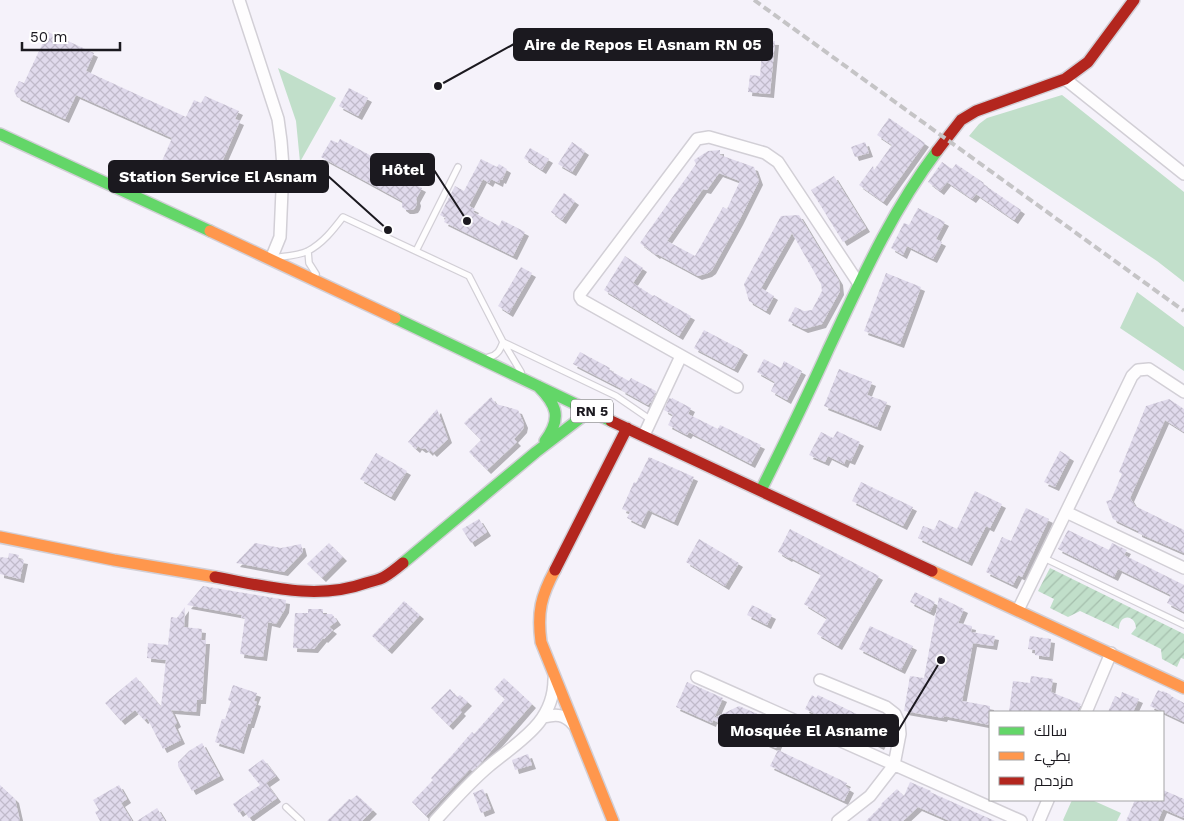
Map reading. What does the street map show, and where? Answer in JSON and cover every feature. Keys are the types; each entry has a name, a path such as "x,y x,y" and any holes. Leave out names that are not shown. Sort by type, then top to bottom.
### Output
{"street":[{"path":"239,0 278,119 281,141 283,167 280,237 271,259"},
{"path":"761,490 859,284 894,216 926,165 962,120 976,111 1065,79 1078,70 1088,62 1134,0"},
{"path":"1065,79 1184,174"},
{"name":"RN 5","path":"0,134 271,259 627,428 1184,688"},
{"path":"737,387 582,300 580,297 580,294 697,139 709,137 765,153 778,162 859,284"},
{"path":"644,435 681,356"},
{"path":"1018,610 1132,376 1138,370 1149,369 1184,392"},
{"path":"536,452 550,436 555,426 557,414 554,404 537,384"},
{"path":"0,538 288,590 310,592 336,591 384,577 412,558 536,452 591,410"},
{"path":"613,821 541,642 538,624 542,595 627,428"},
{"path":"1066,512 1184,568"},
{"path":"1086,711 1111,653"},
{"path":"435,821 489,766 537,726 544,717 551,702 554,689 554,672"},
{"path":"697,677 1020,821"},
{"path":"820,680 886,707 895,714 899,723 900,734 894,766 870,796 838,821"},
{"path":"544,717 554,714 560,715 569,719 576,727"},
{"path":"1039,821 1048,801"}],"lane":[{"path":"416,252 458,168"},
{"path":"271,259 308,251 326,238 343,217 469,276 524,378"},
{"path":"308,251 309,263 314,272 326,285"},
{"path":"482,359 494,356 500,351 504,342"},
{"path":"504,342 616,396 651,420"},
{"path":"1044,558 1184,625"},
{"path":"286,807 301,821"}],"green space":[{"path":"278,68 336,98 300,162 296,121"},
{"path":"1062,95 1184,192 1184,282 1157,261 969,136 987,118"},
{"path":"1137,292 1184,327 1184,371 1120,328"},
{"path":"1050,568 1184,634 1184,659 1181,658 1177,667 1162,659 1161,649 1131,634 1136,628 1135,623 1130,618 1124,618 1119,629 1080,611 1068,617 1050,608 1054,599 1038,591"},
{"path":"1072,801 1094,801 1121,813 1117,821 1063,820"}],"building":[{"path":"48,32 94,53 86,71 186,117 194,100 201,103 205,96 239,111 235,119 240,121 218,171 223,173 218,184 213,185 162,161 172,138 76,95 65,119 17,97 14,91 19,81 24,83"},
{"path":"752,40 775,41 770,94 748,92 750,75 760,76 762,51 751,50"},
{"path":"349,88 368,98 358,116 339,106"},
{"path":"889,118 925,143 883,202 859,185 873,166 874,170 892,145 877,135"},
{"path":"340,139 390,166 388,170 422,188 416,199 417,202 414,209 406,210 402,207 402,201 321,157 331,140 338,143"},
{"path":"572,142 585,151 572,172 558,164"},
{"path":"865,142 869,153 855,157 851,147"},
{"path":"530,148 549,159 542,170 524,158"},
{"path":"720,150 720,155 754,167 759,181 712,270 698,276 656,255 640,243 696,164 694,160 708,151","holes":["719,173 740,181 727,209 723,207 695,256 667,241 703,189 707,190"]},
{"path":"481,159 497,167 499,164 507,169 499,183 491,179 489,183 483,179 469,206 475,209 473,212 499,226 502,220 525,232 513,256 444,222 446,218 440,215 455,186 464,191"},
{"path":"942,162 952,169 956,164 1021,210 1014,220 976,194 972,199 947,182 940,191 928,182"},
{"path":"834,176 866,228 843,242 811,190"},
{"path":"564,193 575,201 562,220 551,212"},
{"path":"918,208 945,222 936,239 942,242 933,259 907,246 903,255 891,248 904,223 909,225"},
{"path":"799,215 839,281 840,291 822,324 804,329 788,321 795,307 804,311 812,310 822,291 821,284 792,233 761,288 774,296 766,311 749,301 744,284 781,216"},
{"path":"625,256 643,268 633,283 691,316 679,336 604,290"},
{"path":"521,267 532,273 509,313 498,306"},
{"path":"886,273 921,287 900,344 864,331"},
{"path":"704,330 744,351 734,369 694,348"},
{"path":"580,352 610,368 609,370 629,381 631,378 656,391 651,403 648,405 622,389 573,364"},
{"path":"764,359 781,368 784,361 802,371 787,400 771,391 775,382 757,372"},
{"path":"839,369 872,382 867,395 887,402 877,427 824,406"},
{"path":"491,397 496,404 518,410 524,424 523,429 514,439 517,442 487,470 469,452 481,440 464,423"},
{"path":"669,398 691,408 688,414 718,429 720,425 761,445 751,464 689,432 687,435 668,425 673,415 664,410"},
{"path":"1169,399 1184,409 1184,432 1165,420 1130,498 1135,506 1184,530 1184,553 1138,533 1138,531 1113,519 1106,501 1111,500 1122,474 1119,472 1146,406"},
{"path":"437,409 448,439 433,453 418,446 416,449 408,442"},
{"path":"837,431 860,442 851,461 846,459 844,464 828,456 825,462 809,455 821,432 833,438"},
{"path":"1060,451 1070,457 1055,487 1044,482"},
{"path":"376,453 407,471 391,497 360,479"},
{"path":"649,457 694,477 674,522 648,510 641,525 627,518 630,512 622,509 634,482 636,483"},
{"path":"861,482 913,507 903,526 852,501"},
{"path":"975,491 1002,504 990,528 986,526 968,562 918,538 923,526 934,530 939,520 957,529"},
{"path":"1026,508 1049,519 1022,577 1018,575 1013,585 986,572 1002,537 1011,541"},
{"path":"479,519 487,532 471,543 462,529"},
{"path":"790,529 879,576 838,646 817,634 827,618 804,604 821,575 820,573 778,552"},
{"path":"1068,530 1109,550 1112,543 1127,550 1124,555 1184,585 1184,612 1167,603 1171,595 1118,569 1114,577 1058,549"},
{"path":"699,539 739,563 725,586 686,562"},
{"path":"255,543 281,548 301,544 303,552 284,572 236,563"},
{"path":"329,543 343,557 322,578 307,564"},
{"path":"9,553 19,555 18,559 24,560 20,579 0,574 0,557 8,558"},
{"path":"203,586 286,600 285,609 276,624 268,622 263,657 240,654 245,618 241,618 242,615 187,605"},
{"path":"915,592 935,602 930,612 910,602"},
{"path":"939,597 964,609 958,623 972,626 971,632 995,636 993,646 973,643 962,701 990,706 989,725 904,711 910,676 924,678"},
{"path":"404,601 420,615 388,650 372,636"},
{"path":"752,605 772,615 767,625 747,615"},
{"path":"185,607 184,627 202,629 201,640 206,640 202,700 197,700 196,712 171,710 177,723 174,725 181,740 163,749 147,718 144,720 135,710 121,721 105,703 136,677 161,707 166,660 147,658 148,643 168,645 171,617 177,618"},
{"path":"308,609 323,609 323,614 332,614 337,621 329,627 333,630 314,649 293,648 295,613 308,613"},
{"path":"870,626 913,646 901,670 859,649"},
{"path":"1030,636 1051,639 1049,657 1035,655 1035,650 1028,649"},
{"path":"1031,676 1053,679 1051,692 1081,704 1078,711 1009,711 1013,681 1030,683"},
{"path":"504,678 532,704 478,766 472,771 470,769 426,816 412,802 433,780 431,778 472,732 474,734 505,699 494,689"},
{"path":"687,682 723,698 714,718 739,706 776,722 774,726 784,730 776,748 713,720 712,723 676,707"},
{"path":"233,685 257,693 254,701 257,702 240,750 215,742 222,719 225,719 231,701 228,700"},
{"path":"450,689 457,697 460,695 468,702 460,710 462,712 449,726 431,708"},
{"path":"1158,690 1163,691 1184,703 1184,722 1164,711 1150,706"},
{"path":"1122,692 1139,699 1133,711 1108,711 1115,696 1120,698"},
{"path":"812,695 816,698 818,695 883,727 882,730 887,732 880,746 805,709"},
{"path":"202,743 220,776 192,791 178,766 178,762 189,751"},
{"path":"778,750 847,783 845,786 850,789 844,801 770,766"},
{"path":"528,754 532,765 515,770 512,760"},
{"path":"263,759 276,776 266,783 277,798 249,818 243,810 239,813 233,804 260,785 248,770"},
{"path":"910,782 995,821 950,821 918,807 903,821 866,821 897,789 904,796"},
{"path":"0,785 15,799 20,821 0,821"},
{"path":"119,785 127,799 121,803 132,821 100,821 95,812 99,810 93,800"},
{"path":"483,789 491,809 481,813 473,793"},
{"path":"1164,790 1184,799 1184,818 1163,809 1158,821 1126,821 1135,801 1164,801"},
{"path":"357,795 373,810 362,821 327,821 349,799 351,800"},
{"path":"157,808 165,821 137,821"}],"railway":[{"path":"754,0 1184,311"}],"traffic: fast":[{"path":"0,134 210,231"},
{"path":"761,490 877,248 905,198 937,151"},
{"path":"395,318 611,421"},
{"path":"538,386 550,399 555,412 554,425 545,441"},
{"path":"403,563 536,452 591,410"}],"traffic: slow":[{"path":"210,231 395,318"},
{"path":"0,537 114,560 215,577"},
{"path":"555,570 541,604 541,642 613,821"},
{"path":"932,571 1184,688"}],"traffic: jam":[{"path":"937,151 961,120 976,111 1065,79 1088,62 1134,0"},
{"path":"611,421 932,571"},
{"path":"555,570 627,428"},
{"path":"215,577 272,588 328,591 380,579 403,563"}],"place":[{"name":"Aire de Repos El Asnam RN 05","path":"438,86"},
{"name":"Hôtel","path":"467,221"},
{"name":"Station Service El Asnam","path":"388,230"},
{"name":"Mosquée El Asname","path":"941,660"}]}
